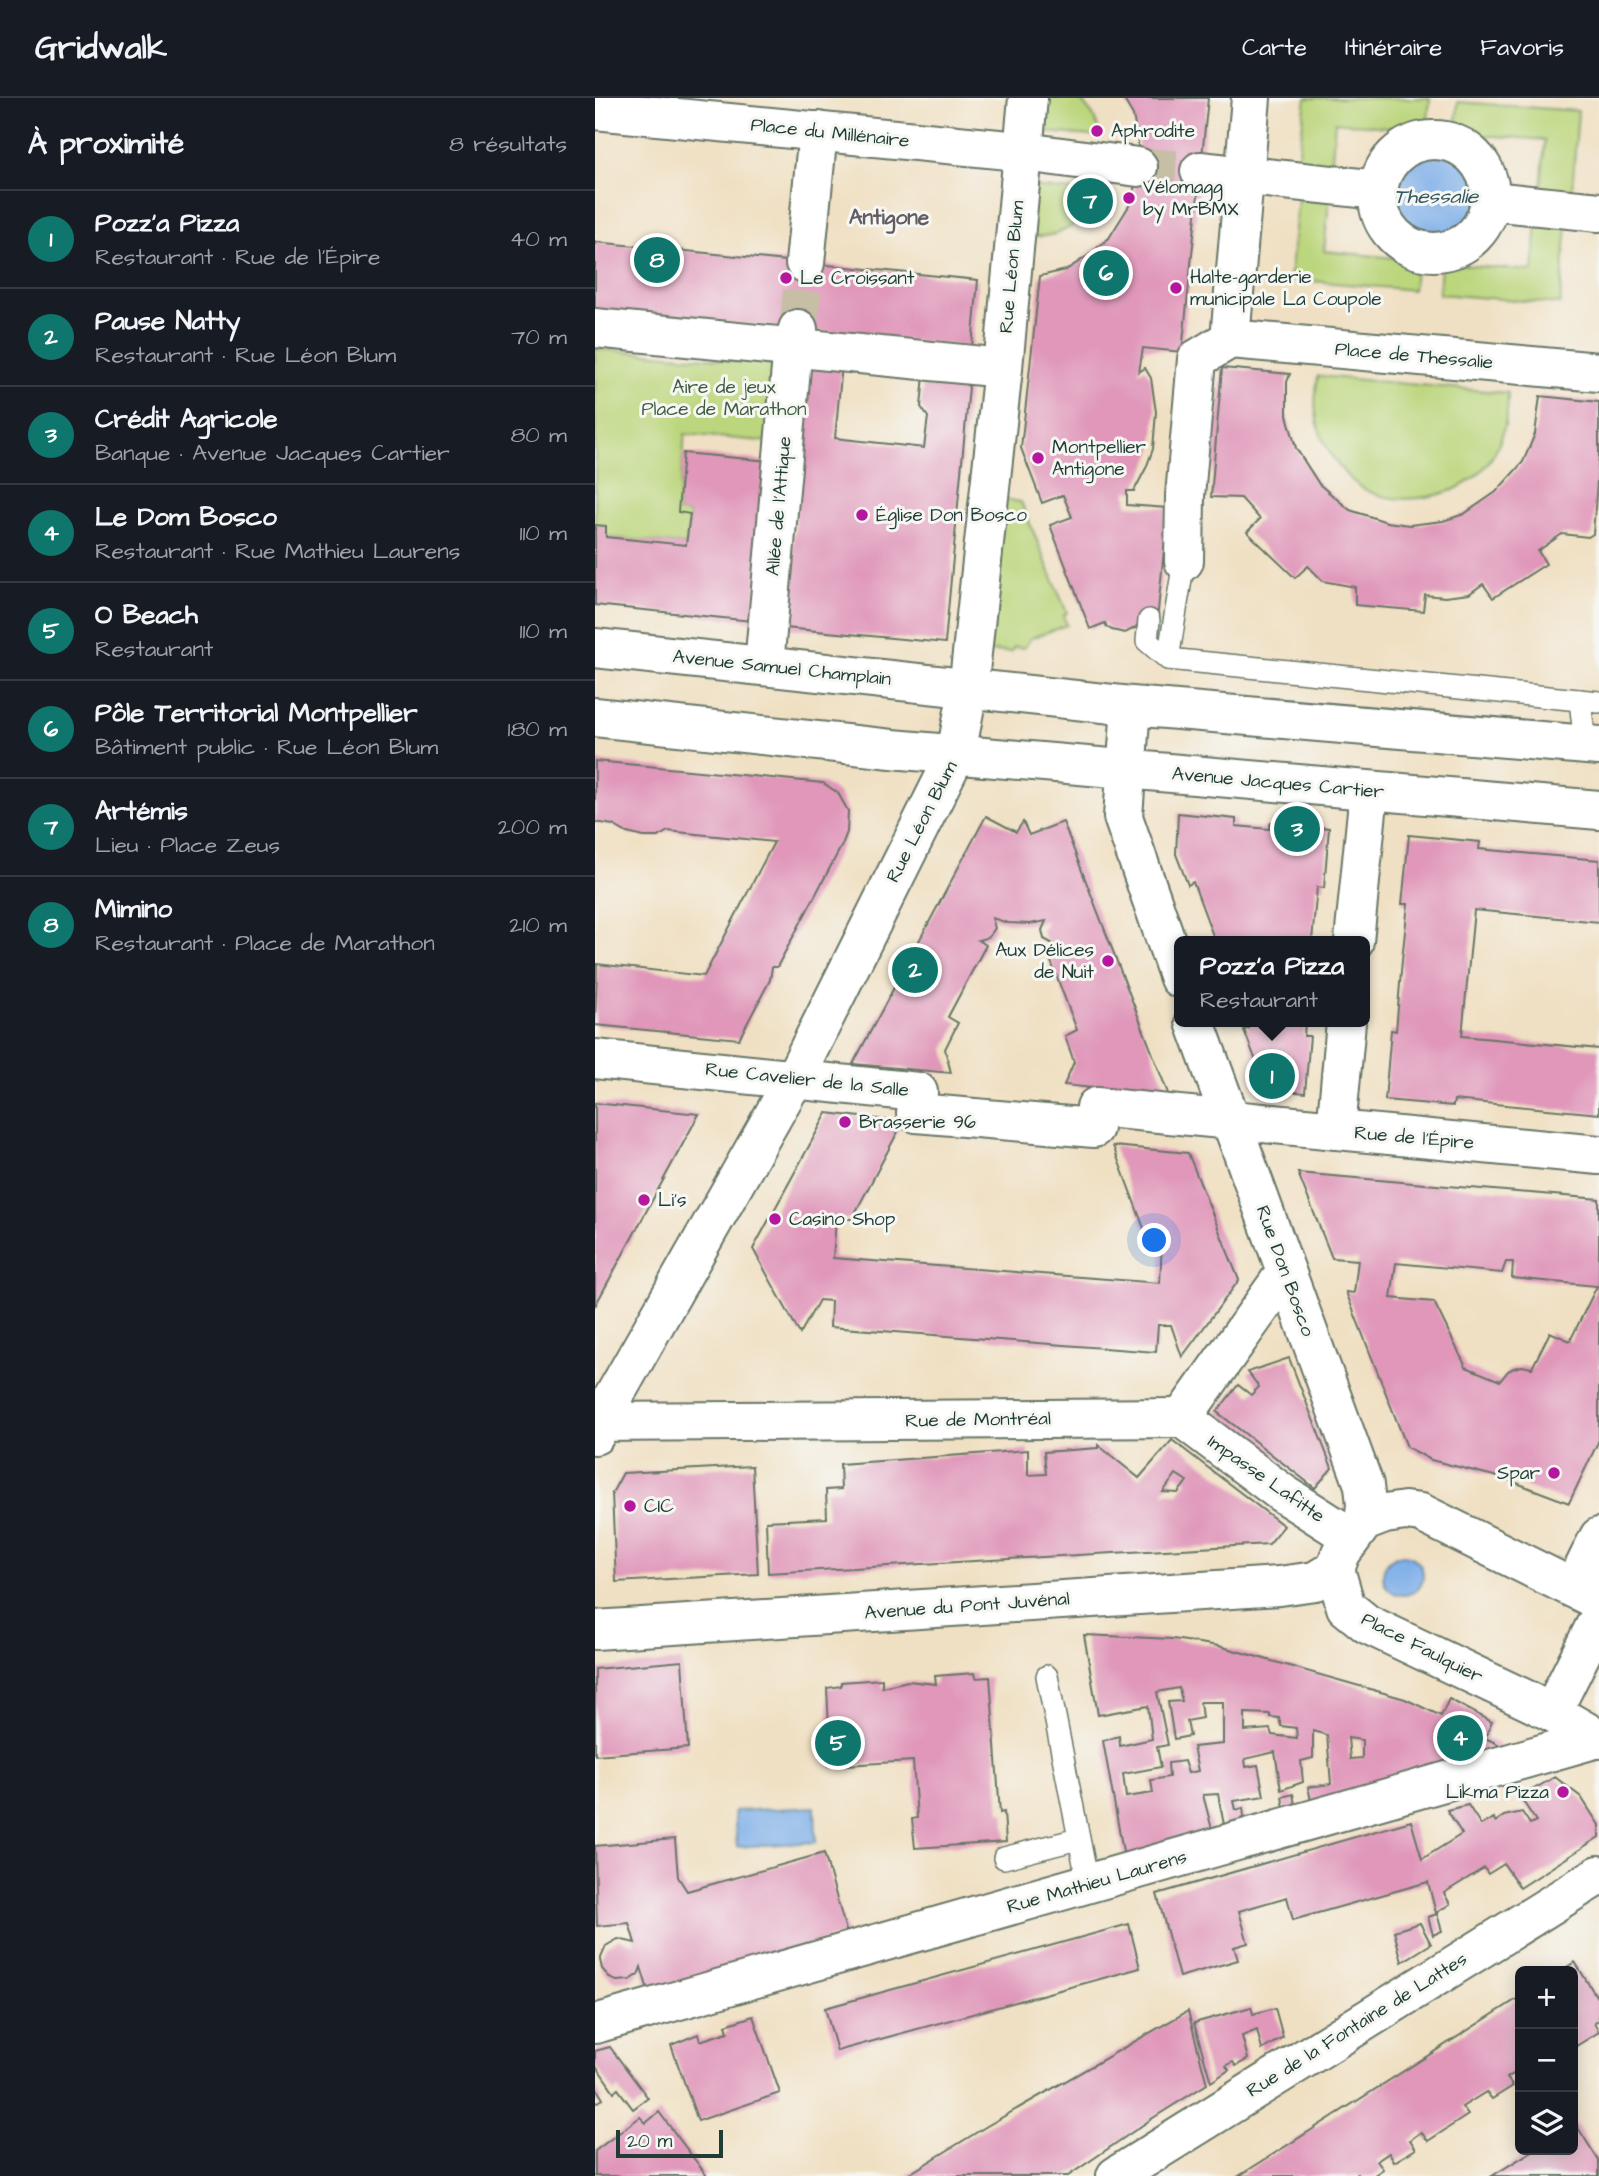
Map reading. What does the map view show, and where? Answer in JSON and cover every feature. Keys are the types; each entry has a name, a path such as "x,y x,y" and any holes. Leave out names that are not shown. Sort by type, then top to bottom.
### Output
{"street":[{"name":"Rue Léon Blum","path":"597,1427 794,1079 957,754 968,690 1003,368 1028,98"},
{"path":"1184,561 1185,496 1198,359 1230,339 1251,98"},
{"name":"Place du Millénaire","path":"595,110 1023,152 1138,167"},
{"path":"804,263 818,131"},
{"path":"1440,141 1459,145 1474,157 1486,173 1491,201 1485,221 1464,244 1445,251 1424,251 1405,244 1389,230 1380,211 1378,190 1384,171 1395,156 1420,142 1440,141"},
{"path":"1200,171 1378,190"},
{"path":"1491,201 1599,212"},
{"path":"595,328 795,338 1003,368"},
{"name":"Allée de l'Attique","path":"764,665 795,338"},
{"name":"Place de Thessalie","path":"1230,339 1599,372"},
{"name":"Avenue Samuel Champlain","path":"595,648 968,690"},
{"path":"968,690 1592,746"},
{"path":"1131,706 1123,817 1174,964"},
{"path":"595,717 957,754"},
{"name":"Avenue Jacques Cartier","path":"957,754 1599,810"},
{"path":"1354,936 1369,791"},
{"name":"Rue Don Bosco","path":"1197,1027 1228,1119 1364,1485 1366,1505 1350,1543"},
{"path":"1336,1130 1346,1027"},
{"name":"Rue Cavelier de la Salle","path":"595,1059 918,1092 916,1113 1094,1128 1096,1107 1228,1119"},
{"name":"Rue de l'Épire","path":"1228,1119 1599,1155"},
{"path":"1182,1418 1286,1272"},
{"name":"Rue de Montréal","path":"597,1427 1182,1418"},
{"name":"Impasse Lafitte","path":"1182,1418 1350,1543"},
{"path":"1350,1543 1405,1511 1421,1513 1587,1594 1599,1537"},
{"name":"Avenue du Pont Juvénal","path":"595,1630 1279,1586 1315,1581 1350,1543"},
{"name":"Place Faulquier","path":"1350,1543 1346,1607 1367,1624 1552,1712 1599,1738"},
{"path":"1552,1712 1599,1618"},
{"name":"Rue Mathieu Laurens","path":"595,2024 1599,1738"},
{"name":"Rue de la Fontaine de Lattes","path":"1116,2176 1599,1875"}],"lane":[{"path":"1168,659 1184,561"},
{"path":"1149,620 1147,641 1168,659 1590,701 1592,746"},
{"path":"1047,1676 1088,1884"},
{"path":"1004,1858 1078,1839"}],"green space":[{"path":"1040,98 1079,98 1093,115 1102,137 1037,131"},
{"path":"1306,98 1430,98 1427,131 1335,122 1331,171 1297,167"},
{"path":"1458,102 1578,111 1572,193 1541,190 1545,140 1455,133"},
{"path":"1032,187 1097,193 1085,213 1070,227 1051,235 1028,236"},
{"path":"1298,198 1329,201 1324,251 1416,260 1413,290 1290,279"},
{"path":"1537,221 1567,224 1560,304 1439,294 1441,263 1533,271"},
{"name":"Aire de jeux Place de Marathon","path":"595,349 778,364 770,442 685,434 678,512 690,514 686,545 606,537 605,526 595,525"},
{"path":"1318,376 1508,393 1503,433 1486,465 1459,487 1419,498 1376,494 1362,488 1345,474 1325,445 1315,408"},
{"path":"1002,499 1021,502 1067,613 1063,616 1067,625 1031,638 1024,648 1014,647 1011,652 986,651"}],"water":[{"name":"Thessalie","path":"1436,153 1460,160 1472,172 1479,196 1472,220 1460,232 1436,239 1412,232 1400,220 1393,196 1400,172 1412,160"},
{"path":"1403,1555 1417,1561 1423,1575 1417,1589 1403,1595 1389,1589 1383,1575 1389,1561"},
{"path":"815,1807 816,1842 737,1847 734,1811"}],"building":[{"path":"1123,98 1208,98 1182,352 1143,348 1139,372 1145,368 1151,378 1156,412 1153,449 1134,491 1127,491 1127,505 1168,508 1157,621 1141,620 1135,628 1125,633 1112,630 1105,623 1090,629 1050,525 1072,517 1063,495 1042,503 1021,448 1040,276 1066,270 1089,255 1109,238 1132,201 1138,167 1138,142 1133,115"},
{"path":"595,242 978,280 972,347 595,309"},
{"name":"Église Don Bosco","path":"811,360 842,365 835,438 924,448 928,417 921,407 924,375 961,379 969,387 945,643 785,628"},
{"path":"1222,368 1290,374 1287,382 1287,415 1296,448 1319,484 1350,510 1387,522 1409,525 1443,521 1464,514 1496,492 1523,462 1535,434 1540,396 1599,402 1599,455 1593,534 1588,537 1562,534 1538,551 1546,564 1493,598 1483,584 1469,594 1445,597 1425,595 1423,611 1355,605 1355,587 1323,581 1308,566 1295,578 1247,532 1260,519 1241,498 1211,497"},
{"path":"683,453 769,461 752,621 595,605 595,525 606,526 606,537 686,545 690,514 678,512"},
{"path":"595,761 823,783 838,793 848,811 847,832 842,845 777,967 772,967 770,980 739,1039 595,1025 597,964 704,976 774,842 668,831 658,837 644,837 627,833 613,825 595,822"},
{"path":"1178,813 1236,819 1236,826 1269,829 1271,822 1329,828 1324,888 1317,887 1312,936 1213,936 1193,882 1188,885 1176,854"},
{"path":"986,816 1016,832 1023,822 1029,835 1063,822 1169,1096 1064,1085 1074,1062 1065,1036 1077,1030 1047,951 1057,946 1044,939 1042,930 1046,921 1030,924 1008,923 992,918 995,928 989,937 978,940 986,945 948,1017 958,1023 945,1049 951,1073 853,1064"},
{"path":"1409,835 1480,842 1479,849 1599,860 1599,922 1474,910 1462,1036 1599,1049 1599,1114 1454,1100 1453,1106 1385,1100 1391,1030 1396,1031 1408,904 1402,904"},
{"path":"1305,1027 1304,1036 1310,1036 1305,1093 1267,1089 1244,1030"},
{"path":"595,1103 699,1114 595,1306"},
{"path":"827,1113 903,1122 852,1219 836,1219 833,1258 1160,1283 1162,1242 1148,1239 1113,1146 1188,1153 1239,1280 1182,1357 1171,1325 1158,1325 1156,1352 830,1327 831,1301 819,1300 800,1334 753,1249"},
{"path":"1298,1173 1599,1199 1599,1440 1569,1503 1506,1479 1431,1460 1407,1447 1346,1292 1354,1293 1358,1260 1332,1258","holes":["1506,1262 1513,1262 1512,1278 1597,1286 1570,1341 1550,1332 1532,1368 1514,1368 1500,1381 1466,1367 1434,1302 1391,1298 1396,1263 1502,1273"]},
{"path":"1289,1358 1332,1468 1315,1488 1217,1412 1238,1385 1251,1395 1259,1387 1248,1372"},
{"path":"1172,1440 1284,1526 1269,1544 768,1573 766,1521 827,1518 826,1490 841,1489 840,1464 1028,1450 1028,1475 1046,1474 1044,1452 1098,1448 1098,1445 1139,1478","holes":["1176,1474 1187,1481 1178,1493 1163,1492"]},
{"path":"752,1466 758,1574 616,1582 612,1493 623,1473"},
{"path":"1084,1635 1173,1639 1219,1646 1405,1699 1441,1716 1449,1699 1492,1722 1485,1738 1498,1744 1499,1752 1312,1805 1308,1787 1331,1784 1327,1735 1313,1731 1313,1758 1301,1761 1303,1782 1281,1790 1275,1752 1245,1759 1246,1767 1258,1765 1264,1796 1234,1801 1236,1810 1243,1808 1245,1824 1225,1830 1218,1794 1203,1795 1213,1833 1124,1857 1103,1741 1119,1736 1120,1746 1152,1739 1148,1706 1098,1715","holes":["1179,1688 1182,1701 1168,1702 1174,1739 1190,1736 1187,1721 1202,1718 1200,1702 1223,1702 1223,1744 1193,1747 1198,1771 1188,1773 1184,1761 1168,1763 1169,1777 1151,1780 1153,1793 1126,1797 1123,1774 1161,1767 1157,1747 1168,1745 1157,1692","1245,1713 1270,1714 1270,1717 1279,1718 1281,1726 1296,1728 1297,1738 1272,1735 1270,1729 1245,1731","1348,1738 1362,1740 1362,1758 1350,1759"]},
{"path":"682,1661 688,1748 595,1755 595,1669"},
{"path":"975,1673 976,1678 990,1677 1000,1813 1004,1812 1006,1842 915,1848 912,1819 917,1818 913,1761 828,1766 825,1728 829,1727 827,1688 841,1686 841,1682 882,1679 882,1687 908,1681 936,1684 935,1676"},
{"path":"1555,1777 1581,1797 1599,1825 1599,1837 1520,1888 1504,1864 1488,1874 1484,1868 1444,1893 1450,1904 1436,1913 1428,1882 1293,1920 1287,1897 1239,1911 1248,1943 1234,1947 1238,1960 1179,1977 1157,1894 1411,1821 1422,1859 1462,1834 1447,1810 1468,1805 1481,1825 1494,1818 1495,1822 1504,1816 1522,1812 1530,1824 1536,1821 1520,1797"},
{"path":"1293,1794 1296,1809 1285,1812 1282,1797"},
{"path":"675,1839 678,1877 687,1891 824,1853 847,1934 648,1990 641,1967 638,1975 630,1980 611,1979 602,1969 600,1960 606,1946 618,1939 635,1943 629,1923 597,1926 595,1846"},
{"path":"1437,1914 1442,1931 1433,1935 1428,1917"},
{"path":"1420,1923 1431,1944 1402,1962 1394,1931"},
{"path":"1129,1924 1140,1968 837,2051 825,2008"},
{"path":"1578,1967 1596,1996 1599,1990 1599,2020 1594,2023 1599,2032 1578,2045"},
{"path":"1515,2000 1515,2073 1507,2078 1513,2086 1492,2099 1486,2092 1462,2107 1468,2115 1428,2141 1421,2132 1410,2140 1416,2149 1394,2162 1389,2153 1377,2161 1383,2169 1373,2176 1239,2176"},
{"path":"1251,2007 1253,2014 1275,2008 1283,2037 1262,2050 1257,2030 1242,2036 1248,2059 1236,2066 1233,2062 1226,2066 1229,2070 1211,2082 1194,2023"},
{"path":"1188,2011 1207,2084 1068,2176 906,2176 987,2126"},
{"path":"753,2016 780,2093 698,2121 671,2045 698,2034 700,2041 728,2032 726,2025"},
{"path":"610,2047 648,2098 633,2109 618,2089 614,2092 595,2064 595,2051"},
{"path":"595,2086 603,2099 595,2104"},
{"path":"659,2112 707,2176 595,2176 595,2151 640,2117 646,2123"},
{"path":"1578,2128 1599,2161 1599,2176 1492,2176 1526,2155 1578,2155"}],"tunnel":[{"path":"1138,167 1200,171"},
{"path":"798,329 805,263"}],"place":[{"name":"Aphrodite","path":"1097,131"},
{"name":"Vélomagg by MrBMX","path":"1129,198"},
{"name":"Artémis","path":"1090,201"},
{"name":"Mimino","path":"657,260"},
{"name":"Pôle Territorial Montpellier","path":"1106,273"},
{"name":"Le Croissant","path":"786,278"},
{"name":"Halte-garderie municipale La Coupole","path":"1176,288"},
{"name":"Montpellier Antigone","path":"1038,458"},
{"name":"Église Don Bosco","path":"862,515"},
{"name":"Crédit Agricole","path":"1297,829"},
{"name":"Aux Délices de Nuit","path":"1108,961"},
{"name":"Pause Natty","path":"915,970"},
{"name":"Pozz'a Pizza","path":"1272,1076"},
{"name":"Brasserie 96","path":"845,1122"},
{"name":"Li's","path":"644,1200"},
{"name":"Casino Shop","path":"775,1219"},
{"name":"Spar","path":"1554,1473"},
{"name":"CIC","path":"630,1506"},
{"name":"Le Dom Bosco","path":"1460,1738"},
{"name":"O Beach","path":"838,1743"},
{"name":"Likma Pizza","path":"1563,1792"}],"district":[{"name":"Antigone","path":"889,217"}]}
